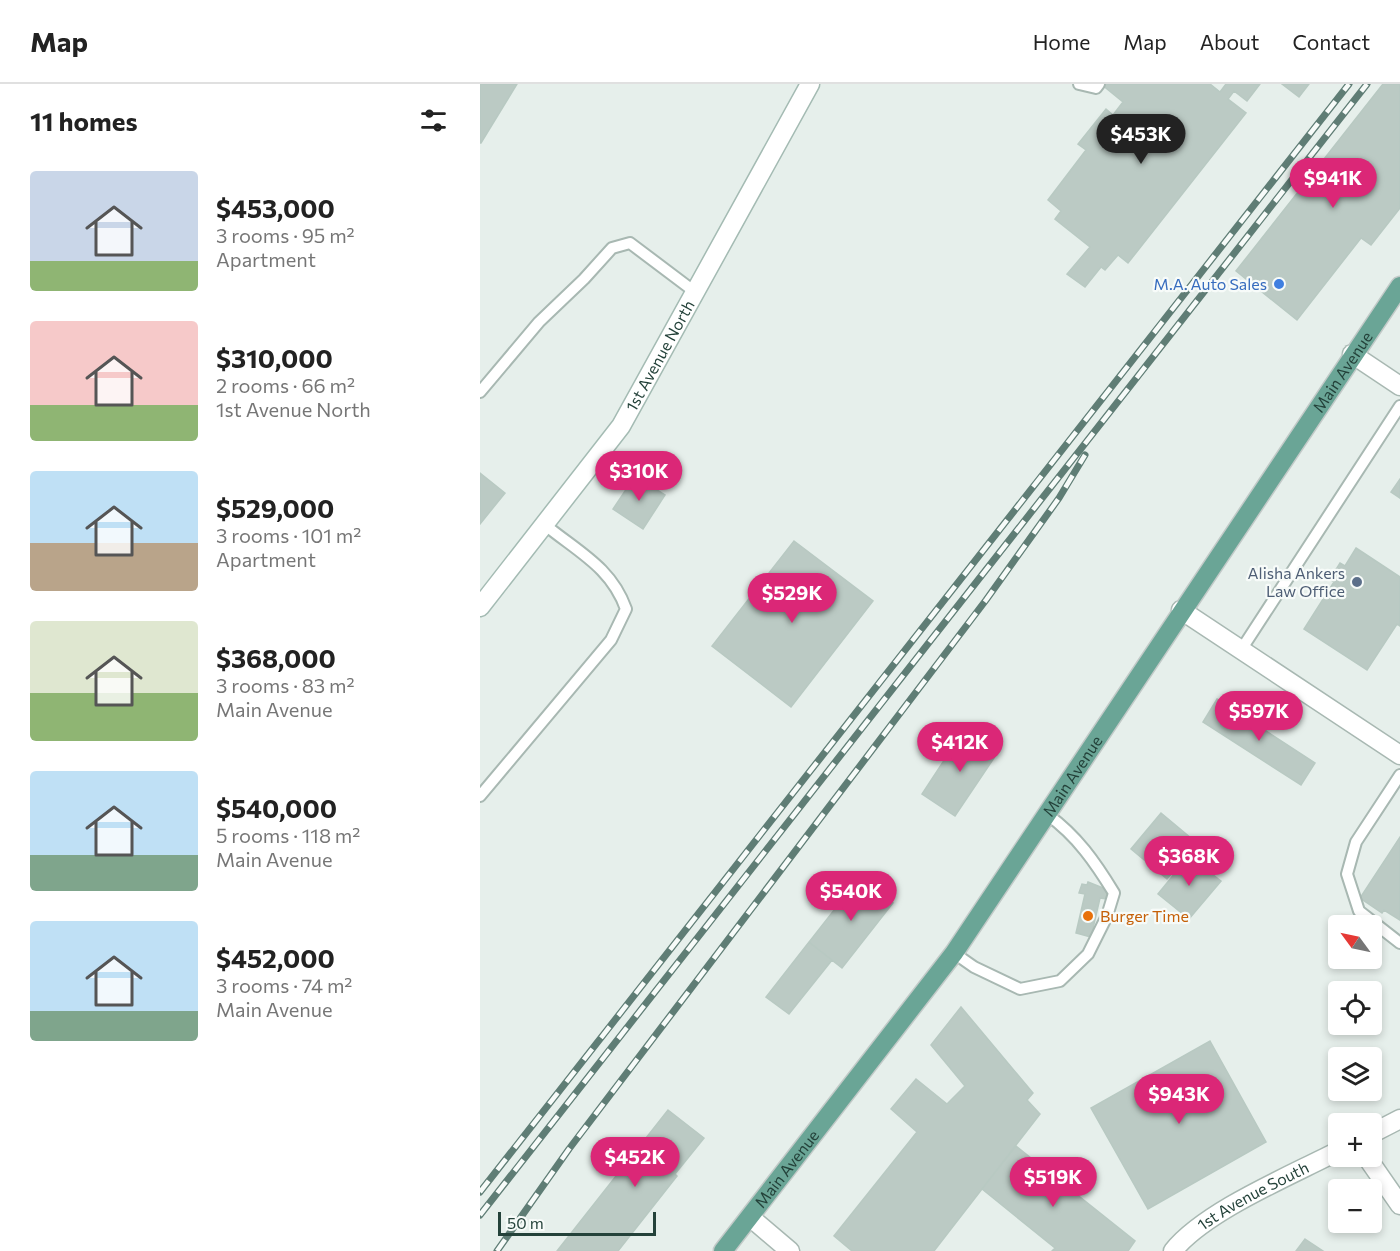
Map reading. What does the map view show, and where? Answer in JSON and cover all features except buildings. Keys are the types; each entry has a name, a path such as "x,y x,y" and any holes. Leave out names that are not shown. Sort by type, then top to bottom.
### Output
{"main road":[{"name":"Main Avenue","path":"723,1251 954,953 1048,815 1181,610 1352,354 1400,286"}],"street":[{"name":"1st Avenue North","path":"480,607 621,426 810,84"},
{"path":"1352,354 1400,386"},
{"path":"1181,610 1400,755"},
{"path":"1382,1128 1400,1119"},
{"name":"1st Avenue South","path":"1173,1251 1182,1239 1211,1217 1328,1156"},
{"path":"1374,1167 1400,1205"},
{"path":"750,1217 790,1251"}],"lane":[{"path":"1079,84 1096,88 1099,84"},
{"path":"480,392 538,322 584,279 612,248 630,243 695,292"},
{"path":"1241,650 1400,406"},
{"path":"480,796 611,640 626,609 618,588 601,567 544,524"},
{"path":"1400,775 1356,842 1347,874 1359,911 1400,943"},
{"path":"954,953 974,967 1020,989 1060,981 1088,954 1107,916 1114,893 1091,854 1067,829 1048,815"}],"railway":[{"path":"480,1192 1349,84"},
{"path":"480,1215 1367,84"},
{"path":"497,1251 569,1149 986,600 1059,498 1085,455"}],"place":[{"name":"M.A. Auto Sales","path":"1279,284"},
{"name":"Alisha Ankers Law Office","path":"1357,582"},
{"name":"Burger Time","path":"1088,916"}]}
